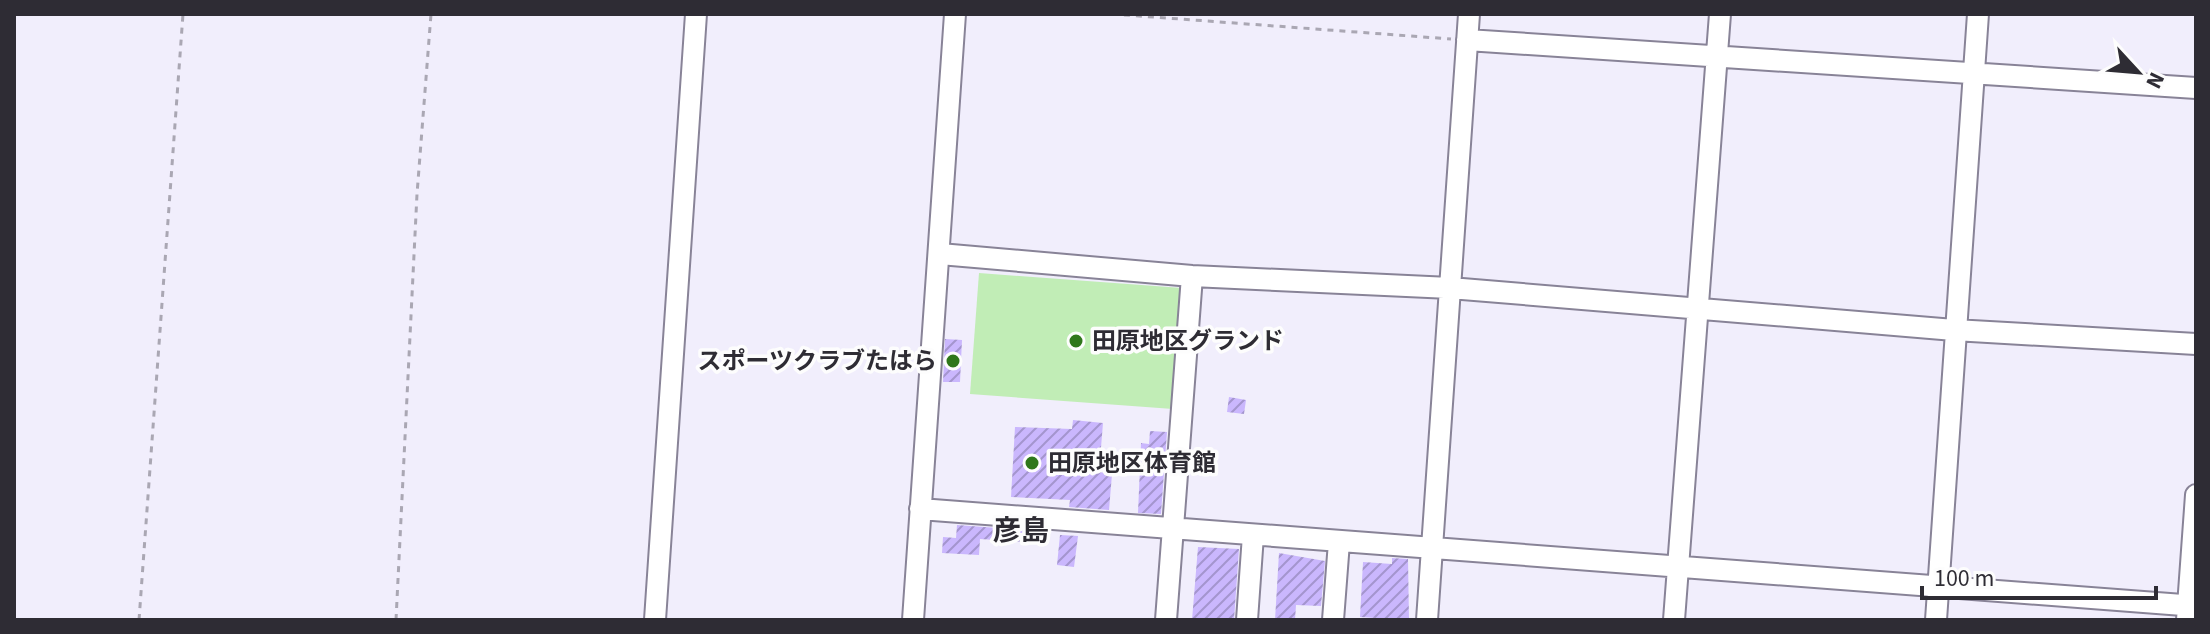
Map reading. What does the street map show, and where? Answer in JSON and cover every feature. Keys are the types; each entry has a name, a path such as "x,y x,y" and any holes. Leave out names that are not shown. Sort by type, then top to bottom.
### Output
{"street":[{"path":"655,620 696,14"},
{"path":"913,620 955,14"},
{"path":"1427,620 1469,14"},
{"path":"1674,620 1720,14"},
{"path":"1936,620 1978,14"},
{"path":"1467,40 2196,88"},
{"path":"940,254 1192,276 1450,288 1699,311 2196,344"},
{"path":"1166,620 1192,276"},
{"path":"920,509 1432,550 1679,566 2190,610 2196,495"},
{"path":"1247,620 1253,535"},
{"path":"1333,620 1339,542"}],"path":[{"path":"139,620 183,14"},
{"path":"396,620 417,194 431,14"},
{"path":"1112,14 1467,40"}],"green space":[{"name":"田原地区グランド","path":"979,273 1182,288 1173,409 970,394"}],"building":[{"name":"スポーツクラブたはら","path":"945,339 962,340 960,382 943,382"},
{"path":"1229,397 1246,400 1244,414 1227,412"},
{"path":"1073,420 1103,423 1099,472 1112,474 1109,510 1069,507 1070,500 1011,497 1015,427 1072,429"},
{"path":"1150,431 1167,432 1161,514 1138,513 1141,443 1149,444"},
{"path":"957,525 1026,530 1025,542 980,539 979,555 942,553 943,537 956,538"},
{"path":"1060,535 1078,536 1074,567 1057,565"},
{"path":"1198,547 1239,549 1234,620 1192,620"},
{"path":"1279,553 1325,561 1321,606 1296,605 1295,620 1275,620"},
{"path":"1392,558 1408,559 1409,620 1360,617 1363,562 1392,564"}],"place":[{"name":"田原地区グランド","path":"1076,341"},
{"name":"スポーツクラブたはら","path":"953,361"},
{"name":"田原地区体育館","path":"1032,463"}],"district":[{"name":"彦島","path":"1021,530"}]}
